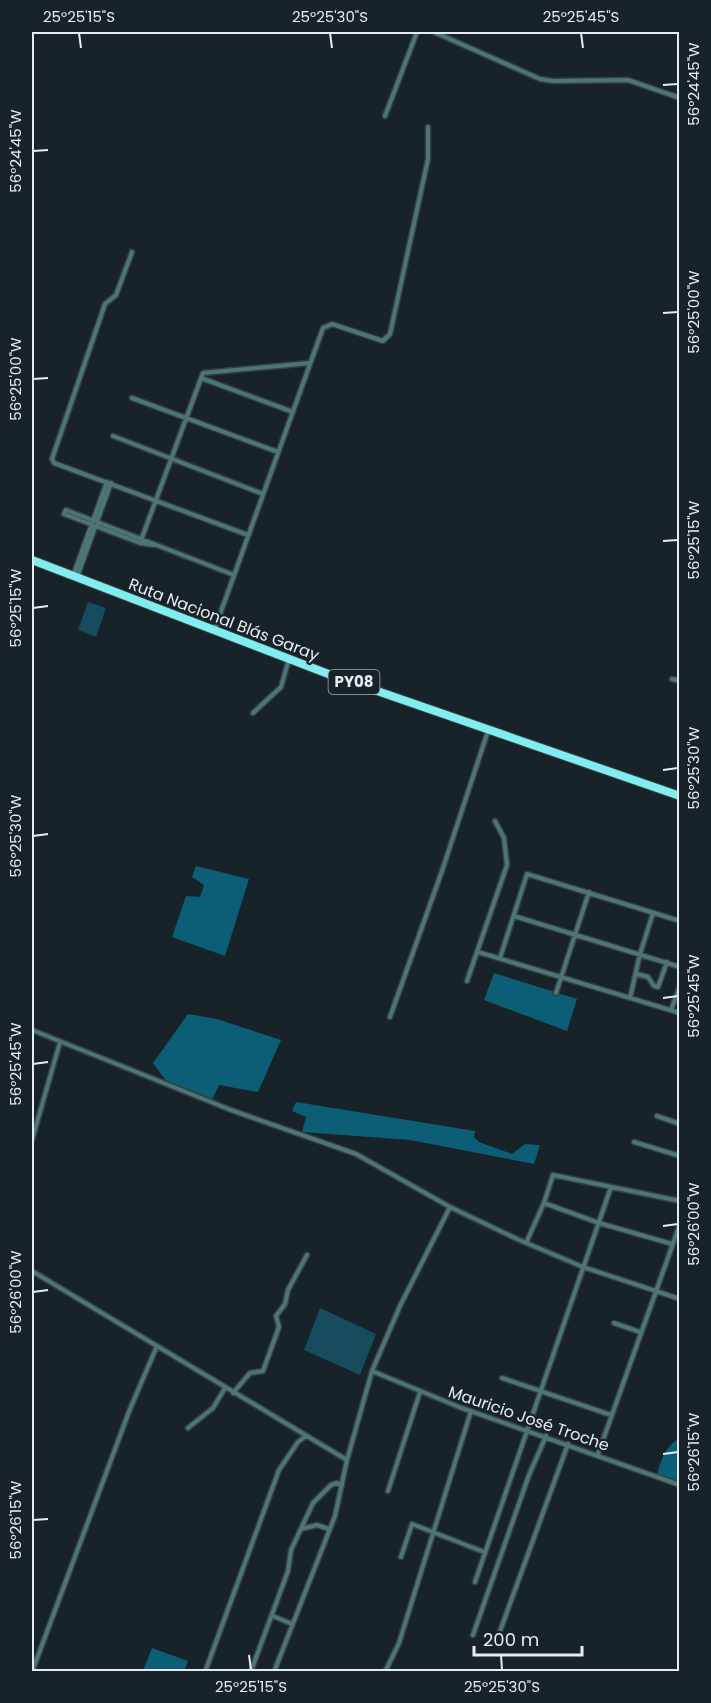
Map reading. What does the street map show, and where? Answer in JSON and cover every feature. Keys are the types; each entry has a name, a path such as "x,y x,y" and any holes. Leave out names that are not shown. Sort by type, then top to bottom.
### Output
{"highway":[{"name":"Ruta Nacional Blás Garay","path":"32,560 290,659 680,796"}],"street":[{"path":"385,116 417,32"},
{"path":"434,32 540,79 553,81 628,80 680,98"},
{"path":"214,630 323,328 327,325 383,341 390,334 428,159 428,127"},
{"path":"132,252 116,295 105,304 52,459 54,463 248,536"},
{"path":"141,541 201,378 207,371 310,363"},
{"path":"201,378 292,412"},
{"path":"132,398 278,452"},
{"path":"113,436 263,494"},
{"path":"75,577 109,483"},
{"path":"94,523 64,514 66,510 94,523 234,575"},
{"path":"253,713 281,687 290,659"},
{"path":"672,679 680,681"},
{"path":"390,1017 489,730"},
{"path":"467,981 507,865 504,838 495,821"},
{"path":"500,958 527,873 680,921"},
{"path":"556,993 589,892"},
{"path":"630,998 640,954 653,913"},
{"path":"514,916 680,967"},
{"path":"478,952 680,1012"},
{"path":"636,974 648,977 654,986 658,987 667,962"},
{"path":"671,1010 680,986"},
{"path":"32,1030 231,1110 356,1154 374,1162 450,1208 526,1243 585,1267 680,1299"},
{"path":"32,1140 60,1042"},
{"path":"657,1116 680,1124"},
{"path":"634,1142 680,1156"},
{"path":"526,1243 544,1203 553,1175 680,1202"},
{"path":"475,1582 611,1187"},
{"path":"544,1203 599,1223 672,1244"},
{"path":"274,1671 335,1516 347,1460 372,1371 450,1208"},
{"path":"598,1454 680,1224"},
{"path":"232,1392 250,1373 263,1371 279,1327 276,1316 285,1304 288,1290 307,1255"},
{"path":"32,1271 347,1460"},
{"path":"614,1323 640,1332"},
{"path":"32,1671 130,1409 157,1346"},
{"name":"Mauricio José Troche","path":"372,1371 471,1411 598,1454 680,1485"},
{"path":"501,1378 611,1415"},
{"path":"188,1428 213,1408 225,1388"},
{"path":"388,1491 420,1392"},
{"path":"385,1671 399,1643 471,1411"},
{"path":"205,1671 279,1470 298,1442 306,1436"},
{"path":"473,1635 529,1475 546,1436"},
{"path":"499,1634 568,1444"},
{"path":"251,1671 288,1571 291,1550 313,1503 331,1485 337,1483 342,1486"},
{"path":"401,1557 412,1524 435,1531 484,1552"},
{"path":"301,1529 317,1525 329,1529"},
{"path":"273,1616 292,1624"}],"shaded area":[{"path":"88,602 106,608 96,637 78,630"},
{"path":"196,866 249,879 225,956 172,937 186,896 200,897 204,885 192,877"},
{"path":"494,973 577,999 567,1031 484,1000"},
{"path":"188,1014 217,1019 281,1040 258,1092 219,1085 212,1100 167,1082 153,1063"},
{"path":"296,1102 475,1131 474,1137 479,1142 512,1154 525,1144 540,1145 534,1164 410,1140 302,1132 306,1117 292,1111"},
{"path":"320,1308 376,1334 360,1375 304,1350"},
{"path":"679,1438 679,1483 657,1474 665,1454"},
{"path":"152,1648 188,1661 184,1671 143,1671"}]}
